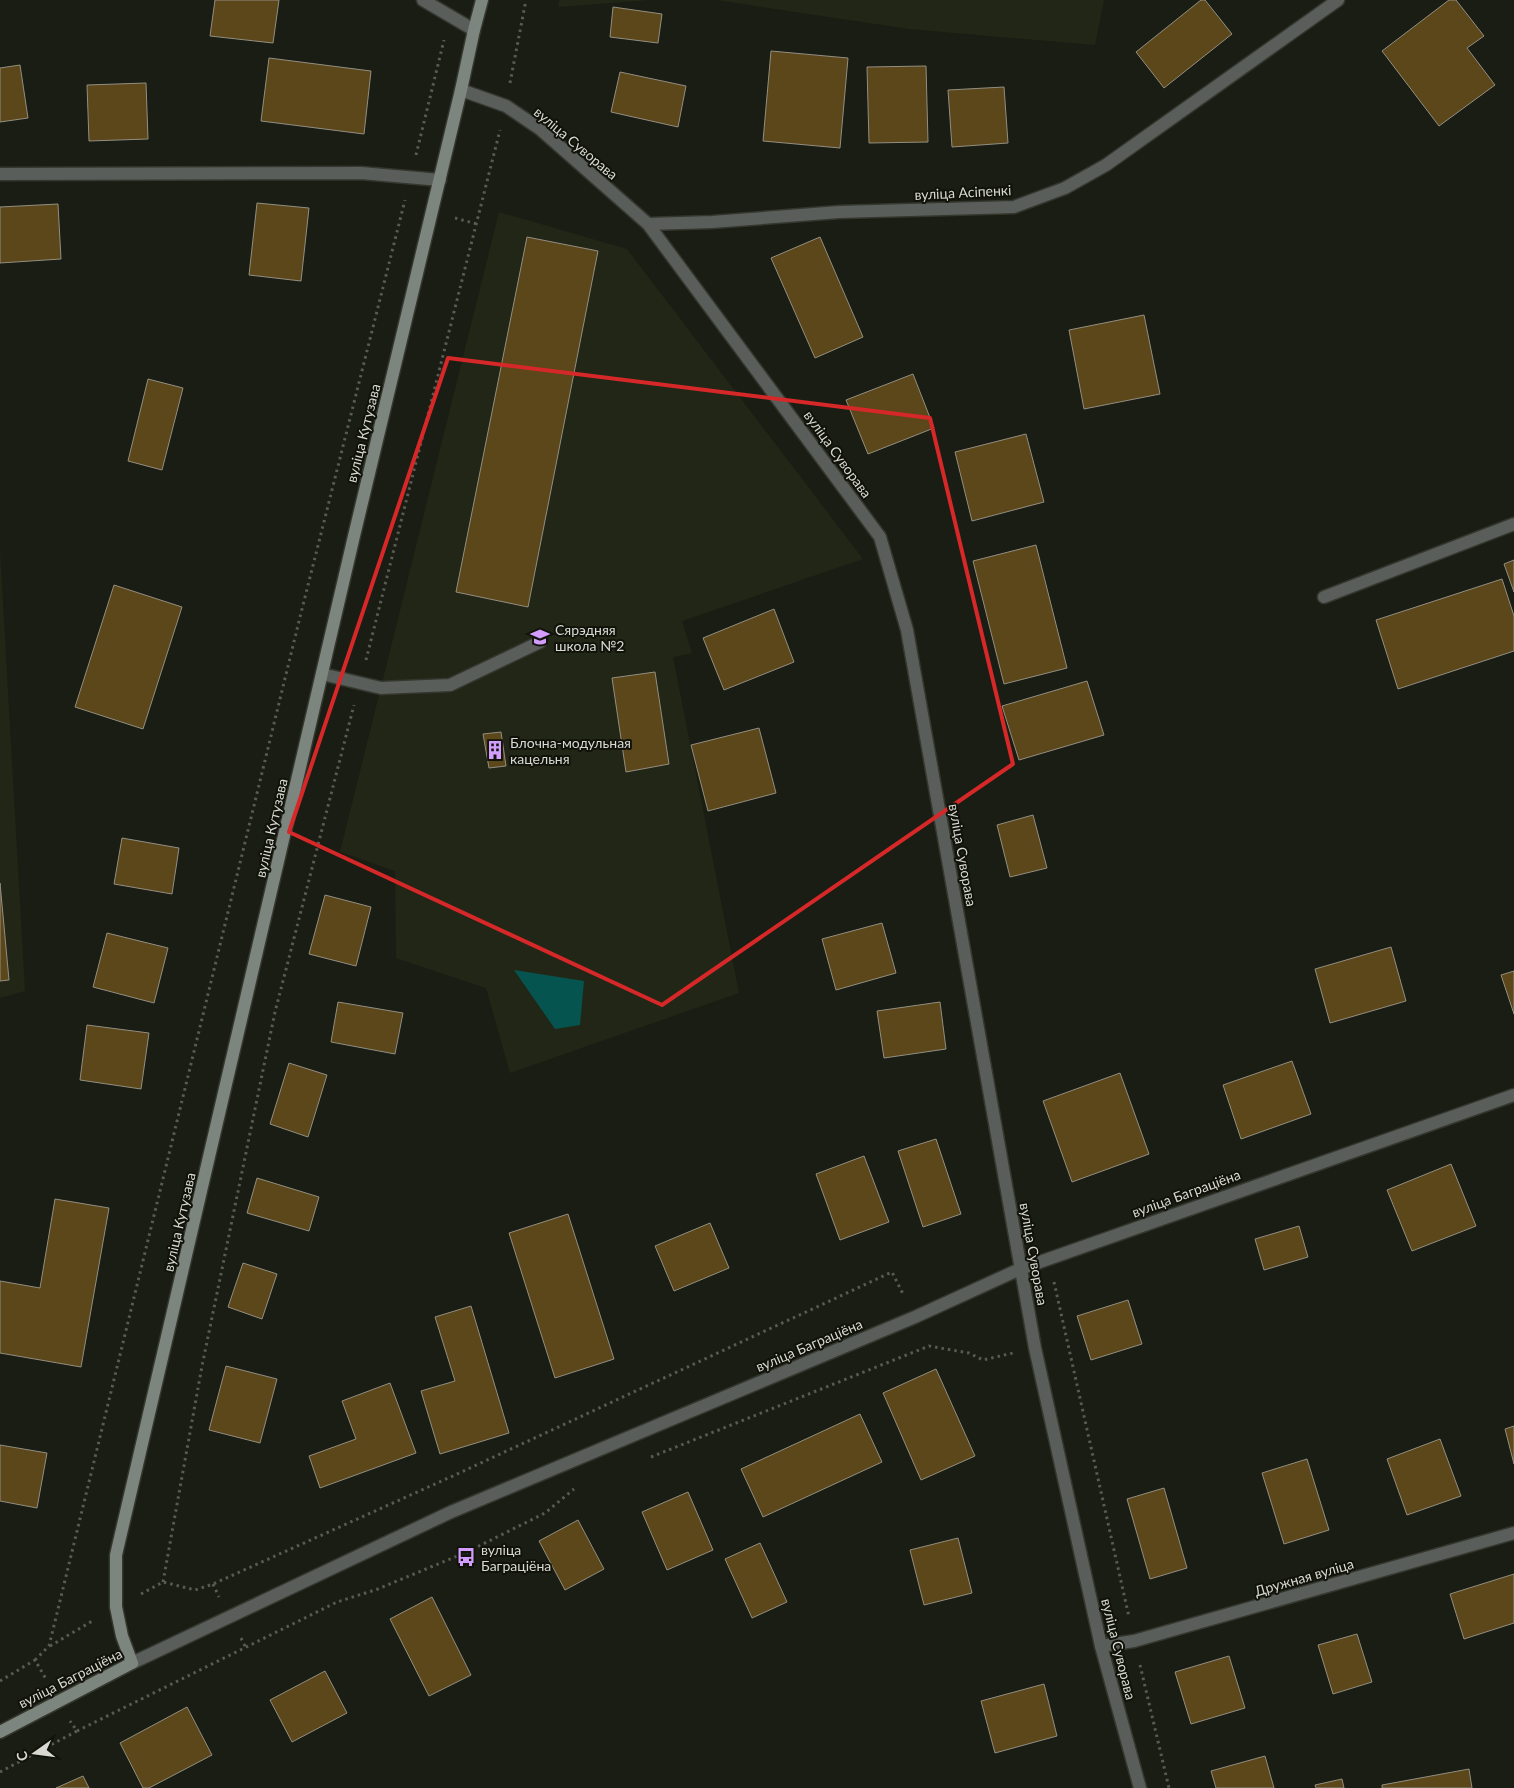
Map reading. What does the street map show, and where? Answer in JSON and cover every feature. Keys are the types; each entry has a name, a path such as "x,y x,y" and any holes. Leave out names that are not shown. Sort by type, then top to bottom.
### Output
{"main road":[{"name":"вуліца Кутузава","path":"132,1663 122,1636 116,1607 116,1555 482,0"},
{"name":"вуліца Баграціёна","path":"0,1732 132,1663"}],"street":[{"path":"423,0 474,30"},
{"name":"вуліца Асіпенкі","path":"648,224 712,222 839,212 1014,207 1065,188 1106,166 1338,0"},
{"name":"вуліца Суворава","path":"462,90 506,106 540,130 648,224 880,537 907,630 1008,1188 1020,1269 1035,1348 1101,1646 1140,1788"},
{"path":"0,174 362,173 440,180"},
{"path":"1324,597 1514,524"},
{"path":"322,674 380,688 450,685 540,642"},
{"name":"вуліца Баграціёна","path":"132,1663 451,1512 915,1317 1020,1269 1514,1095"},
{"name":"Дружная вуліца","path":"1101,1646 1134,1641 1514,1533"}],"path":[{"path":"163,1582 202,1366 275,1012 506,106 526,0"},
{"path":"49,1646 300,617 450,16"},
{"path":"1049,1258 1134,1641 1169,1788"},
{"path":"35,1660 49,1646 163,1582 195,1590 212,1584 455,1475 892,1272 929,1346"},
{"path":"650,1457 929,1346 968,1353 983,1360 1035,1348"},
{"path":"77,1731 338,1602 378,1589 467,1552 544,1513 576,1487"}],"highlighted area":[{"path":"448,358 930,418 1013,764 662,1005 289,832"}],"shaded area":[{"path":"559,0 649,0 558,7"},
{"path":"716,0 1104,0 1095,45 909,29"},
{"name":"Сярэдняя школа №2","path":"499,212 627,249 863,559 682,621 692,653 673,657 739,993 510,1073 486,988 396,958 395,871 340,852"},
{"path":"0,551 25,991 0,998"}],"water":[{"path":"514,970 584,981 580,1025 555,1029"}],"building":[{"path":"215,0 279,0 273,43 210,36"},
{"path":"1201,0 1205,0 1232,34 1164,88 1136,52"},
{"path":"1449,0 1456,0 1484,36 1467,48 1495,85 1439,126 1382,51"},
{"path":"613,7 662,14 658,43 610,37"},
{"path":"771,51 848,58 840,148 763,141"},
{"path":"269,58 371,71 364,134 261,121"},
{"path":"20,65 28,118 0,122 0,68"},
{"path":"926,66 928,142 869,143 867,67"},
{"path":"620,72 686,86 678,127 611,112"},
{"path":"146,83 148,139 89,141 87,85"},
{"path":"1004,87 1008,143 952,147 948,90"},
{"path":"257,203 309,208 301,281 249,275"},
{"path":"58,204 61,259 0,263 0,207"},
{"path":"527,237 598,251 528,607 456,592"},
{"path":"820,237 863,337 815,358 771,258"},
{"path":"1144,315 1160,394 1084,409 1069,330"},
{"path":"913,374 934,428 868,454 846,400"},
{"path":"148,379 183,388 162,470 128,461"},
{"path":"1026,434 1044,502 972,521 955,452"},
{"path":"1036,545 1067,668 1004,684 973,561"},
{"path":"1514,560 1514,592 1504,564"},
{"path":"1502,579 1514,616 1514,651 1398,689 1376,620"},
{"path":"114,585 182,607 143,729 75,707"},
{"path":"774,609 794,662 724,690 703,638"},
{"path":"655,672 669,764 626,772 612,678"},
{"path":"1087,681 1104,735 1019,760 1002,706"},
{"path":"759,728 776,793 708,811 691,745"},
{"name":"Блочна-модульная кацельня","path":"501,732 506,766 489,768 483,734"},
{"path":"1033,815 1047,868 1010,877 997,825"},
{"path":"122,838 179,848 172,894 114,884"},
{"path":"0,883 9,980 0,981"},
{"path":"325,895 371,907 356,966 309,954"},
{"path":"882,923 896,973 836,990 822,939"},
{"path":"107,933 168,948 154,1003 93,987"},
{"path":"1391,947 1406,1001 1330,1023 1315,969"},
{"path":"1514,971 1514,1014 1501,975"},
{"path":"338,1002 403,1013 395,1054 331,1042"},
{"path":"940,1002 946,1049 884,1058 877,1011"},
{"path":"87,1025 149,1033 141,1089 80,1080"},
{"path":"1292,1061 1311,1114 1241,1139 1223,1085"},
{"path":"289,1063 327,1075 308,1137 270,1124"},
{"path":"1120,1073 1149,1154 1072,1182 1043,1101"},
{"path":"936,1139 961,1214 923,1227 898,1151"},
{"path":"864,1156 889,1222 840,1240 816,1174"},
{"path":"1451,1164 1476,1226 1412,1251 1387,1190"},
{"path":"257,1178 319,1197 309,1231 247,1213"},
{"path":"55,1199 109,1208 81,1367 0,1353 0,1281 40,1288"},
{"path":"568,1214 614,1359 555,1378 509,1233"},
{"path":"710,1223 729,1268 674,1291 655,1246"},
{"path":"1299,1226 1308,1257 1264,1270 1255,1239"},
{"path":"243,1263 277,1274 262,1319 228,1307"},
{"path":"1128,1300 1142,1344 1091,1360 1077,1316"},
{"path":"471,1306 509,1433 440,1454 421,1391 455,1381 435,1317"},
{"path":"226,1366 277,1379 260,1443 209,1430"},
{"path":"936,1369 975,1456 921,1480 883,1393"},
{"path":"390,1383 416,1453 320,1488 309,1456 356,1439 342,1401"},
{"path":"860,1414 882,1462 763,1517 741,1469"},
{"path":"1514,1426 1514,1464 1505,1429"},
{"path":"1440,1439 1461,1496 1407,1515 1387,1459"},
{"path":"0,1445 47,1453 37,1508 0,1501"},
{"path":"1307,1459 1329,1530 1284,1544 1262,1473"},
{"path":"1164,1488 1187,1568 1150,1579 1127,1499"},
{"path":"688,1492 713,1550 667,1570 642,1512"},
{"path":"578,1520 604,1569 565,1590 539,1541"},
{"path":"958,1538 972,1593 924,1605 910,1550"},
{"path":"760,1543 787,1602 752,1618 725,1559"},
{"path":"1514,1574 1514,1623 1464,1639 1450,1594"},
{"path":"432,1597 471,1675 429,1696 390,1619"},
{"path":"1357,1634 1372,1682 1333,1694 1318,1645"},
{"path":"1229,1656 1245,1708 1191,1724 1175,1672"},
{"path":"325,1671 347,1713 292,1742 270,1700"},
{"path":"1044,1684 1057,1736 995,1753 981,1701"},
{"path":"187,1707 212,1755 149,1788 143,1788 120,1743"},
{"path":"1265,1756 1274,1788 1216,1788 1211,1771"},
{"path":"1469,1769 1472,1788 1382,1788 1382,1785"},
{"path":"83,1776 89,1788 56,1788"},
{"path":"1342,1779 1344,1788 1316,1788 1315,1785"}],"place":[{"name":"Сярэдняя школа №2","path":"540,637"},
{"name":"Блочна-модульная кацельня","path":"495,750"},
{"name":"вуліца Баграціёна","path":"466,1557"}]}
